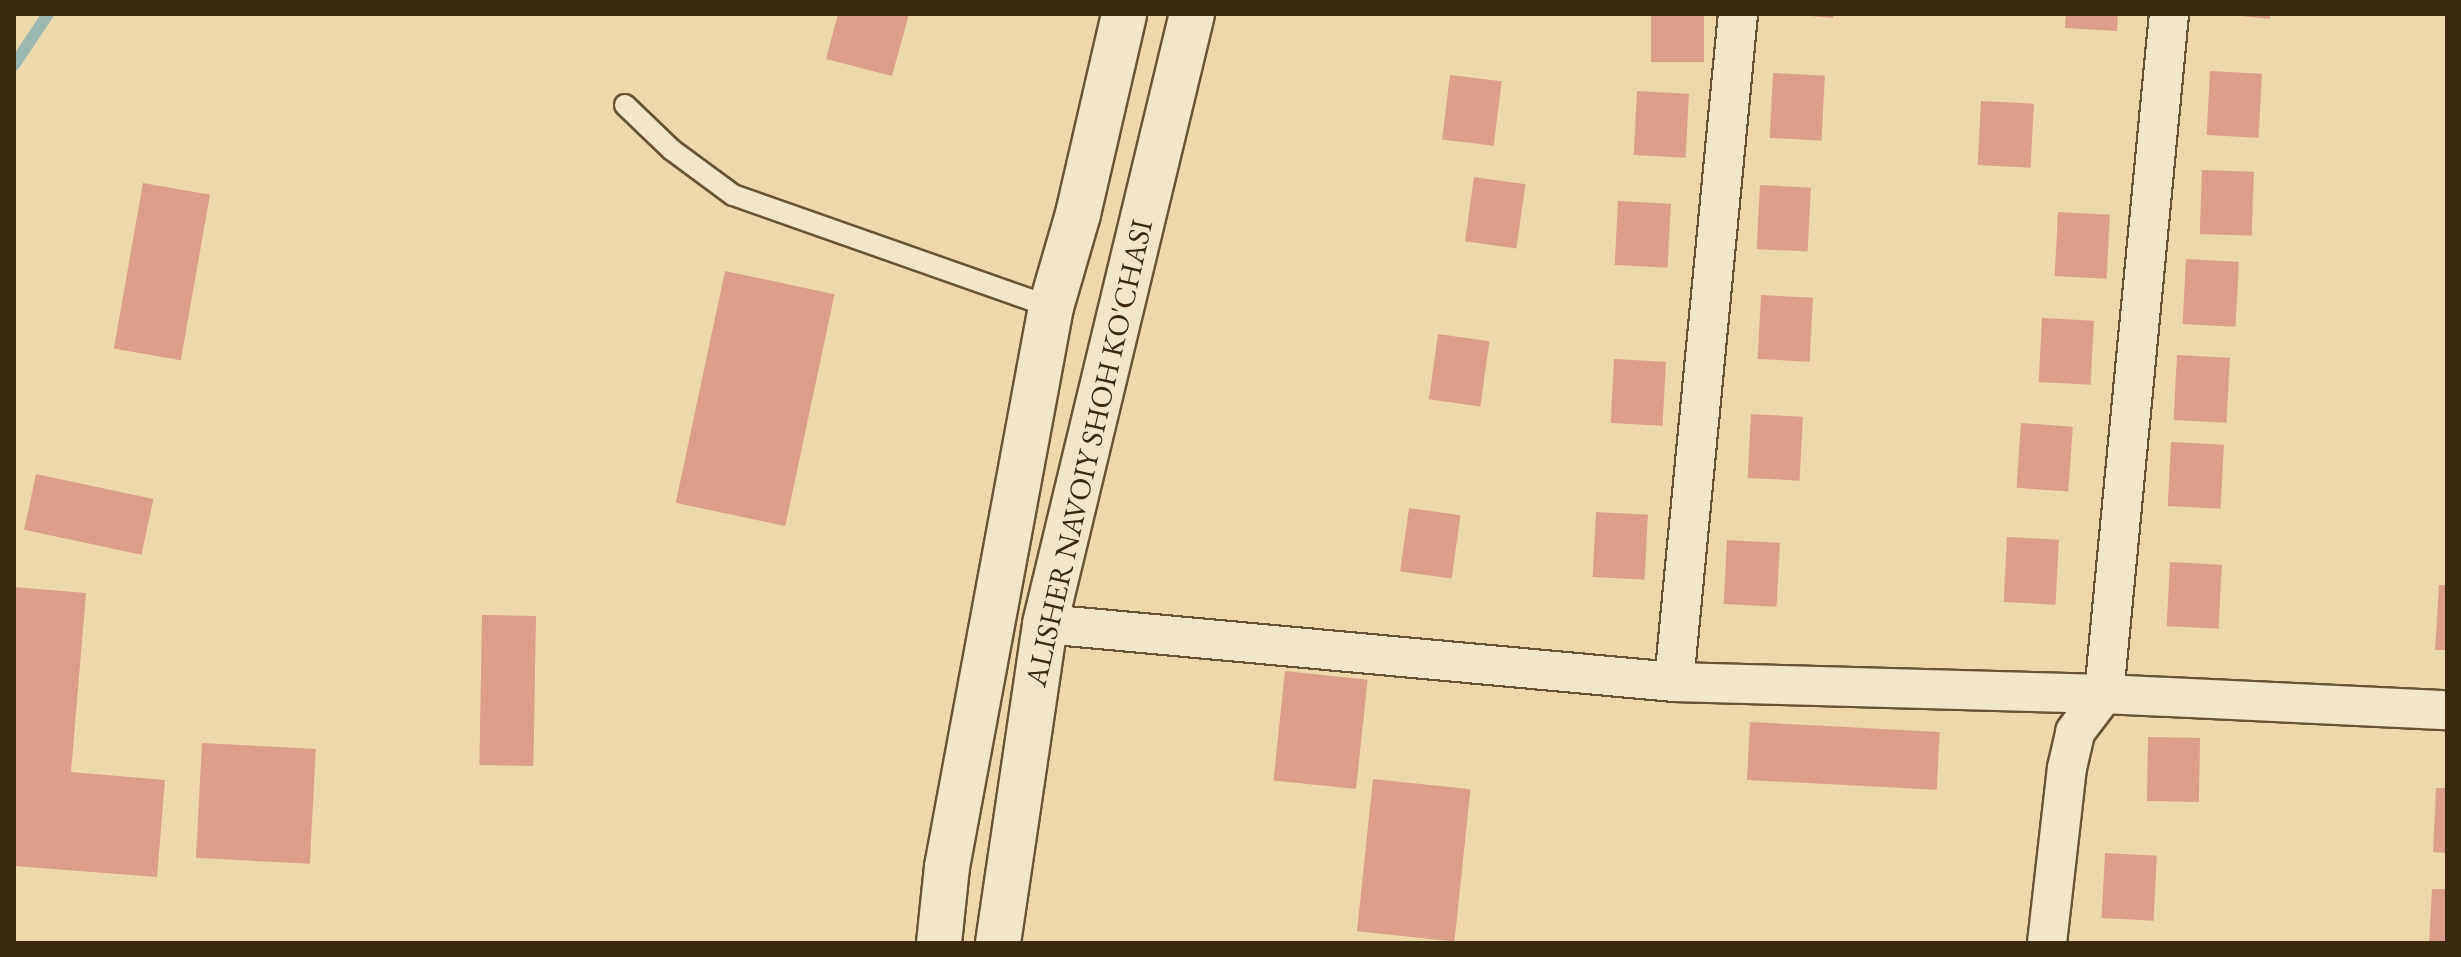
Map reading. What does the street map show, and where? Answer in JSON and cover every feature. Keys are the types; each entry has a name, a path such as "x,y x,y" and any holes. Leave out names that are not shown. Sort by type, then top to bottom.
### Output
{"main road":[{"name":"ALISHER NAVOIY SHOH KO'CHASI","path":"939,943 947,867 1051,307 1078,214 1124,14"},
{"name":"ALISHER NAVOIY SHOH KO'CHASI","path":"998,943 1045,624 1192,14"}],"street":[{"path":"1674,682 1738,14"},
{"path":"2047,943 2067,768 2075,732 2104,694 2169,14"},
{"path":"1045,624 1674,682 2104,694 2447,710"}],"lane":[{"path":"625,105 672,150 733,195 1051,307"}],"building":[{"path":"838,14 909,14 892,76 826,59"},
{"path":"1651,14 1704,14 1704,62 1651,62"},
{"path":"1811,14 1834,14 1833,18"},
{"path":"2066,14 2118,14 2117,31 2065,28"},
{"path":"2222,14 2270,14 2270,19"},
{"path":"2210,71 2262,74 2259,138 2207,135"},
{"path":"1773,73 1825,76 1822,141 1770,138"},
{"path":"1450,75 1502,81 1494,146 1442,140"},
{"path":"1637,91 1689,94 1686,158 1634,155"},
{"path":"1981,101 2034,104 2031,168 1978,165"},
{"path":"2202,170 2254,172 2252,236 2200,234"},
{"path":"1474,177 1525,184 1516,249 1465,241"},
{"path":"143,183 210,195 181,360 114,348"},
{"path":"1760,185 1811,188 1808,252 1757,249"},
{"path":"1618,201 1671,204 1668,268 1615,265"},
{"path":"2058,212 2110,215 2107,279 2055,276"},
{"path":"2186,259 2239,262 2236,327 2183,324"},
{"path":"725,271 835,294 785,526 676,503"},
{"path":"1761,295 1813,298 1810,362 1758,359"},
{"path":"2042,318 2094,321 2091,385 2039,382"},
{"path":"1438,334 1489,341 1480,407 1429,399"},
{"path":"2177,355 2230,358 2227,423 2174,420"},
{"path":"1614,359 1666,362 1663,426 1611,423"},
{"path":"1751,414 1803,417 1800,481 1748,478"},
{"path":"2021,423 2073,427 2068,491 2016,488"},
{"path":"2171,442 2224,445 2221,509 2168,506"},
{"path":"36,474 153,499 142,555 24,530"},
{"path":"1409,508 1460,515 1452,579 1400,571"},
{"path":"1596,512 1648,515 1645,580 1593,577"},
{"path":"2007,537 2059,540 2056,605 2004,602"},
{"path":"1727,540 1780,543 1777,607 1724,604"},
{"path":"2170,562 2222,565 2219,629 2167,626"},
{"path":"2439,585 2447,585 2447,650 2435,650"},
{"path":"14,587 86,593 71,772 165,780 157,877 14,866"},
{"path":"482,615 536,616 533,766 479,765"},
{"path":"1285,671 1368,680 1356,789 1274,780"},
{"path":"1750,722 1940,732 1937,790 1747,780"},
{"path":"2148,737 2200,738 2199,802 2147,801"},
{"path":"202,743 316,749 310,864 196,858"},
{"path":"1373,779 1470,789 1454,941 1357,931"},
{"path":"2436,788 2447,788 2447,853 2433,852"},
{"path":"2105,853 2157,856 2154,921 2102,918"},
{"path":"2432,889 2447,889 2447,943 2429,943"}],"waterway":[{"path":"14,65 48,14"}]}
